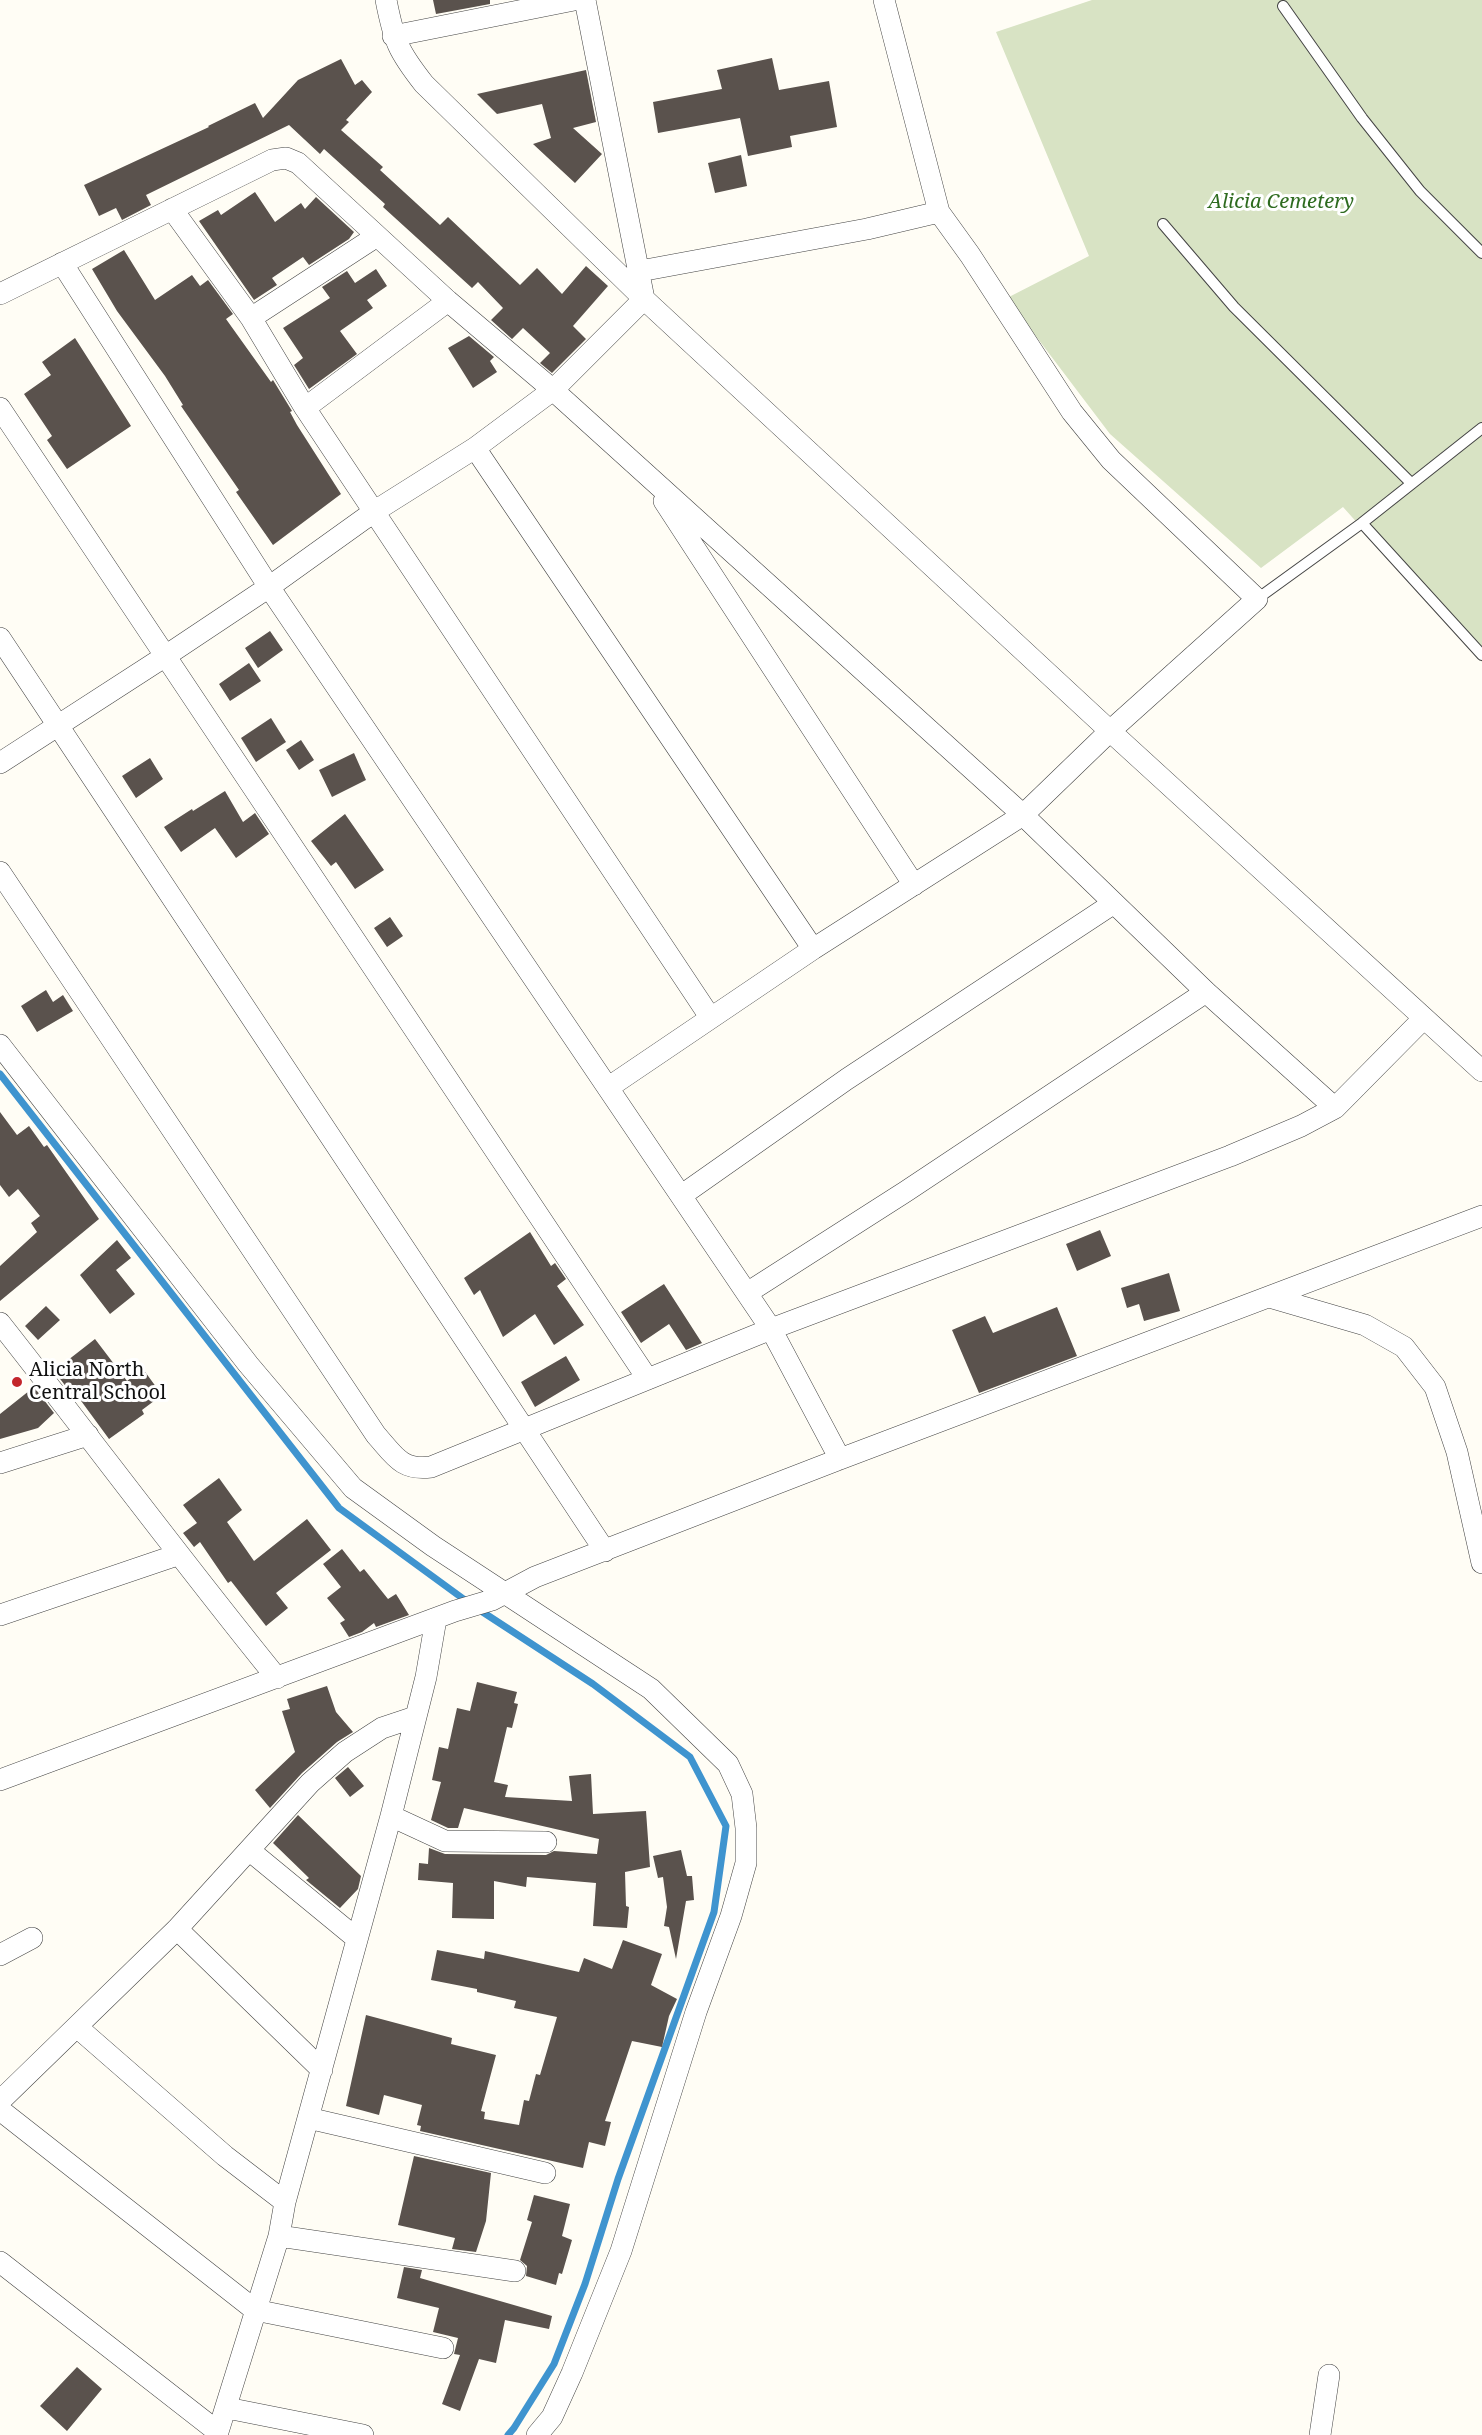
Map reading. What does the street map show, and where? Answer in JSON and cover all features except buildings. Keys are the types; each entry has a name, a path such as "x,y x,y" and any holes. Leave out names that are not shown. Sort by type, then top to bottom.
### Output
{"street":[{"path":"393,36 574,0"},
{"path":"585,0 644,299"},
{"path":"609,1087 813,949 1023,815 1110,731 1257,599 1111,460 1072,412 970,255 939,212 884,0"},
{"path":"383,3 393,36 403,57 424,84 644,299 1110,731 1482,1071"},
{"path":"0,294 272,160 286,158 298,163 448,301 553,390 1023,815 1206,992 1335,1108"},
{"path":"172,209 250,318 305,408 710,1017"},
{"path":"640,271 867,229 939,212"},
{"path":"250,318 377,236"},
{"path":"62,263 269,587 771,1329 840,1459"},
{"path":"0,763 269,587 375,511 475,448 553,390 644,299"},
{"path":"305,408 448,301"},
{"path":"0,408 647,1378"},
{"path":"475,448 813,949"},
{"path":"647,476 914,885"},
{"path":"0,638 605,1551"},
{"path":"0,872 376,1435 402,1464 417,1469 430,1467 771,1329 1230,1156 1300,1126 1335,1108 1424,1018"},
{"path":"682,1195 847,1079 1114,903"},
{"path":"747,1293 905,1192 1206,992"},
{"path":"0,1045 248,1364 353,1488 498,1596 651,1689 728,1764 742,1794 746,1828 746,1863 731,1916 696,2012 621,2251 552,2417 537,2435"},
{"path":"0,1780 498,1596 535,1577 840,1459 1482,1216"},
{"path":"1269,1297 1365,1324 1404,1347 1435,1387 1457,1452 1482,1563"},
{"path":"0,1323 88,1435 177,1555 277,1678"},
{"path":"0,1462 88,1435"},
{"path":"0,1615 177,1555"},
{"path":"0,2262 218,2434 279,2236 285,2202 391,1816 426,1677 436,1619"},
{"path":"0,2101 177,1929 310,1783 345,1752 382,1728 415,1717"},
{"path":"391,1816 445,1841 546,1842"},
{"path":"249,1850 356,1938"},
{"path":"177,1929 322,2070"},
{"path":"0,1955 32,1938"},
{"path":"77,2027 225,2156 285,2202"},
{"path":"0,2110 255,2310 443,2348"},
{"path":"308,2118 545,2172"},
{"path":"279,2236 515,2271"},
{"path":"1320,2435 1329,2375"},
{"path":"227,2408 363,2435"}],"lane":[{"path":"1283,6 1362,118 1420,191 1482,253"},
{"path":"1163,224 1234,308 1411,483"},
{"path":"1257,599 1362,523 1482,428"},
{"path":"1362,523 1482,655"}],"green space":[{"name":"Alicia Cemetery","path":"1092,0 1482,0 1482,662 1343,507 1261,568 1110,434 1007,298 1089,256 996,32"}],"waterway":[{"path":"0,1074 339,1508 469,1603"},
{"path":"478,1609 593,1684 690,1757 726,1826 714,1912 618,2179 585,2284 554,2364 508,2435"}],"place":[{"name":"Alicia North Central School","path":"17,1382"}]}
